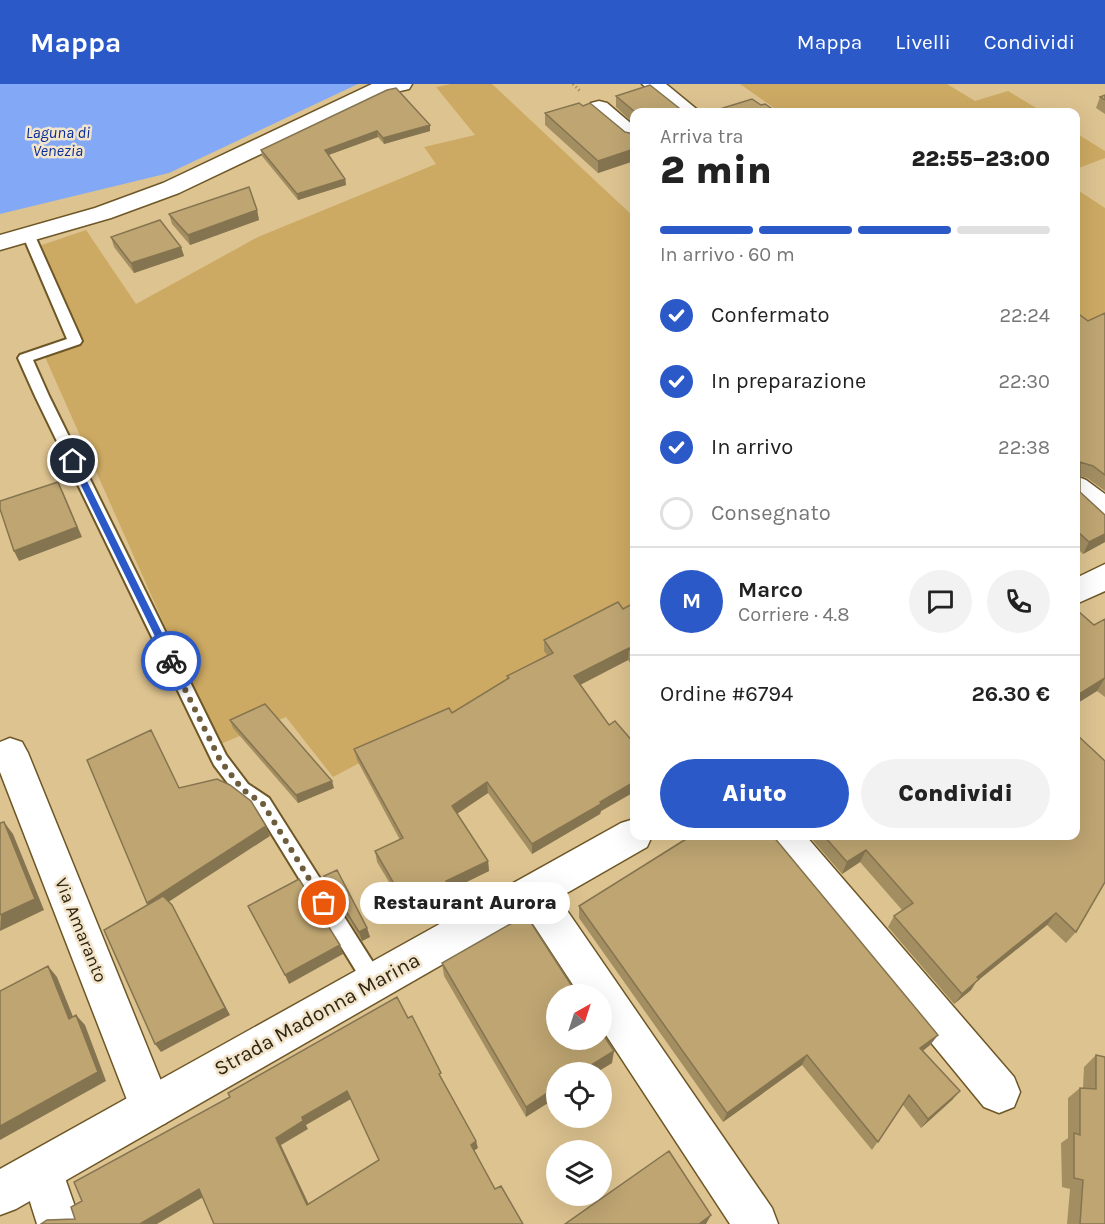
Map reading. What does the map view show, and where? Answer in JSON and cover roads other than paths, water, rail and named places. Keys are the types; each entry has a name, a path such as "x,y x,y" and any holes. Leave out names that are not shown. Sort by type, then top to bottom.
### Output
{"street":[{"path":"0,243 103,213 171,188 370,93 401,84"},
{"path":"653,84 684,108"},
{"path":"599,108 630,134"},
{"path":"1080,490 1105,510"},
{"path":"1080,590 1105,576"},
{"name":"Via Amaranto","path":"10,753 151,1108"},
{"name":"Strada Madonna Marina","path":"0,1193 630,837"},
{"path":"787,840 999,1092"},
{"path":"533,892 756,1224"},
{"path":"42,1170 59,1224"}],"lane":[{"path":"29,236 75,341 25,358 42,396 220,760 242,789 263,804 374,982"}],"water":[{"name":"Laguna di Venezia","path":"0,84 358,84 169,173 0,214"}],"place":[{"name":"Restaurant Aurora","path":"324,903"}]}
